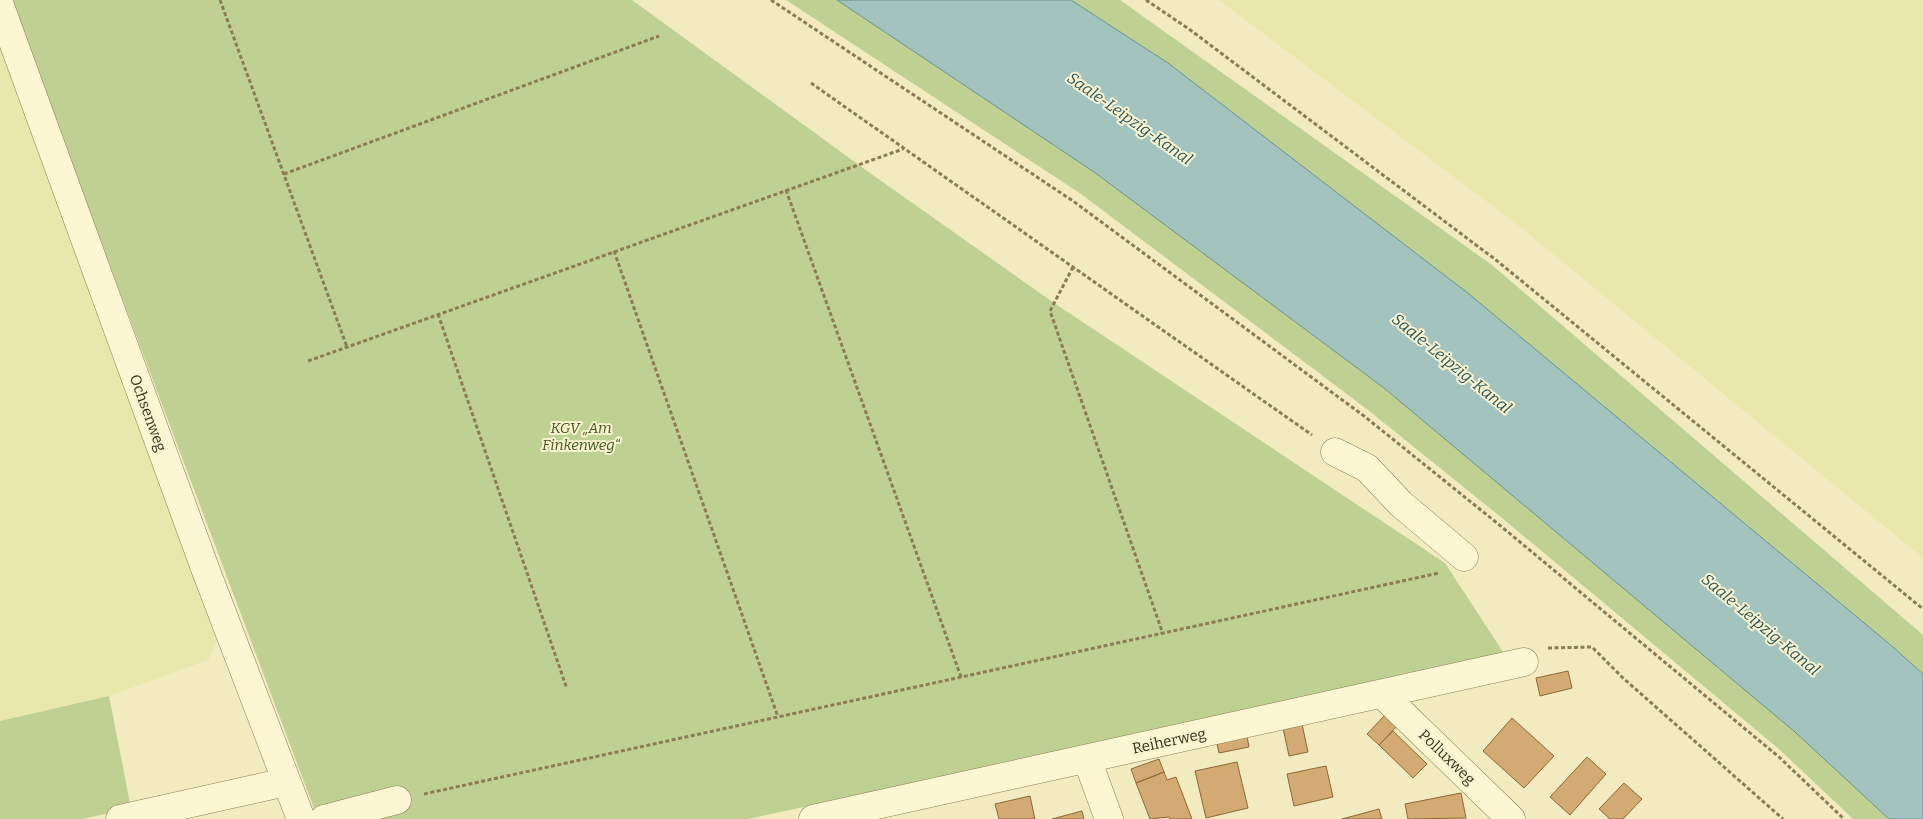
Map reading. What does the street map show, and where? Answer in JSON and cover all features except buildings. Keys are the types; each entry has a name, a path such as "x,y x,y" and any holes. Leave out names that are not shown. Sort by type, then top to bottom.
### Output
{"street":[{"name":"Ochsenweg","path":"0,6 206,571 300,819"},
{"path":"1336,452 1367,468 1401,504 1453,565"},
{"name":"Reiherweg","path":"813,819 1382,694 1535,655"},
{"name":"Polluxweg","path":"1382,694 1511,819"},
{"path":"1087,759 1109,819"},
{"path":"120,819 286,782"},
{"path":"324,819 397,800"}],"path":[{"path":"220,0 347,347"},
{"path":"771,0 1073,201 1364,416 1504,529 1778,757 1844,819"},
{"path":"1146,0 1189,29 1496,260 1923,609"},
{"path":"284,174 659,36"},
{"path":"811,83 1336,452"},
{"path":"308,361 903,148"},
{"path":"786,190 961,677"},
{"path":"614,251 778,717"},
{"path":"1073,267 1050,311 1163,634"},
{"path":"438,314 567,689"},
{"path":"397,800 1163,634 1453,565"},
{"path":"1535,655 1592,647 1623,678 1783,819"}],"green space":[{"name":"KGV „Am Finkenweg“","path":"10,0 632,0 870,173 1054,303 1445,563 1505,655 748,819 318,819"},
{"path":"786,0 837,0 1094,172 1384,388 1795,732 1889,819 1853,819 1780,750 1502,518 1368,410 1081,194"},
{"path":"1071,0 1120,0 1492,265 1923,635 1923,674 1469,294 1168,63"},
{"path":"1219,0 1923,0 1923,558 1514,222"},
{"path":"0,43 219,637 208,660 109,696 0,721"},
{"path":"109,696 131,808 83,819 0,819 0,721"}],"water":[{"name":"Saale-Leipzig-Kanal","path":"837,0 1071,0 1168,63 1469,294 1923,674 1923,819 1889,819 1795,732 1384,388 1094,172"}]}
